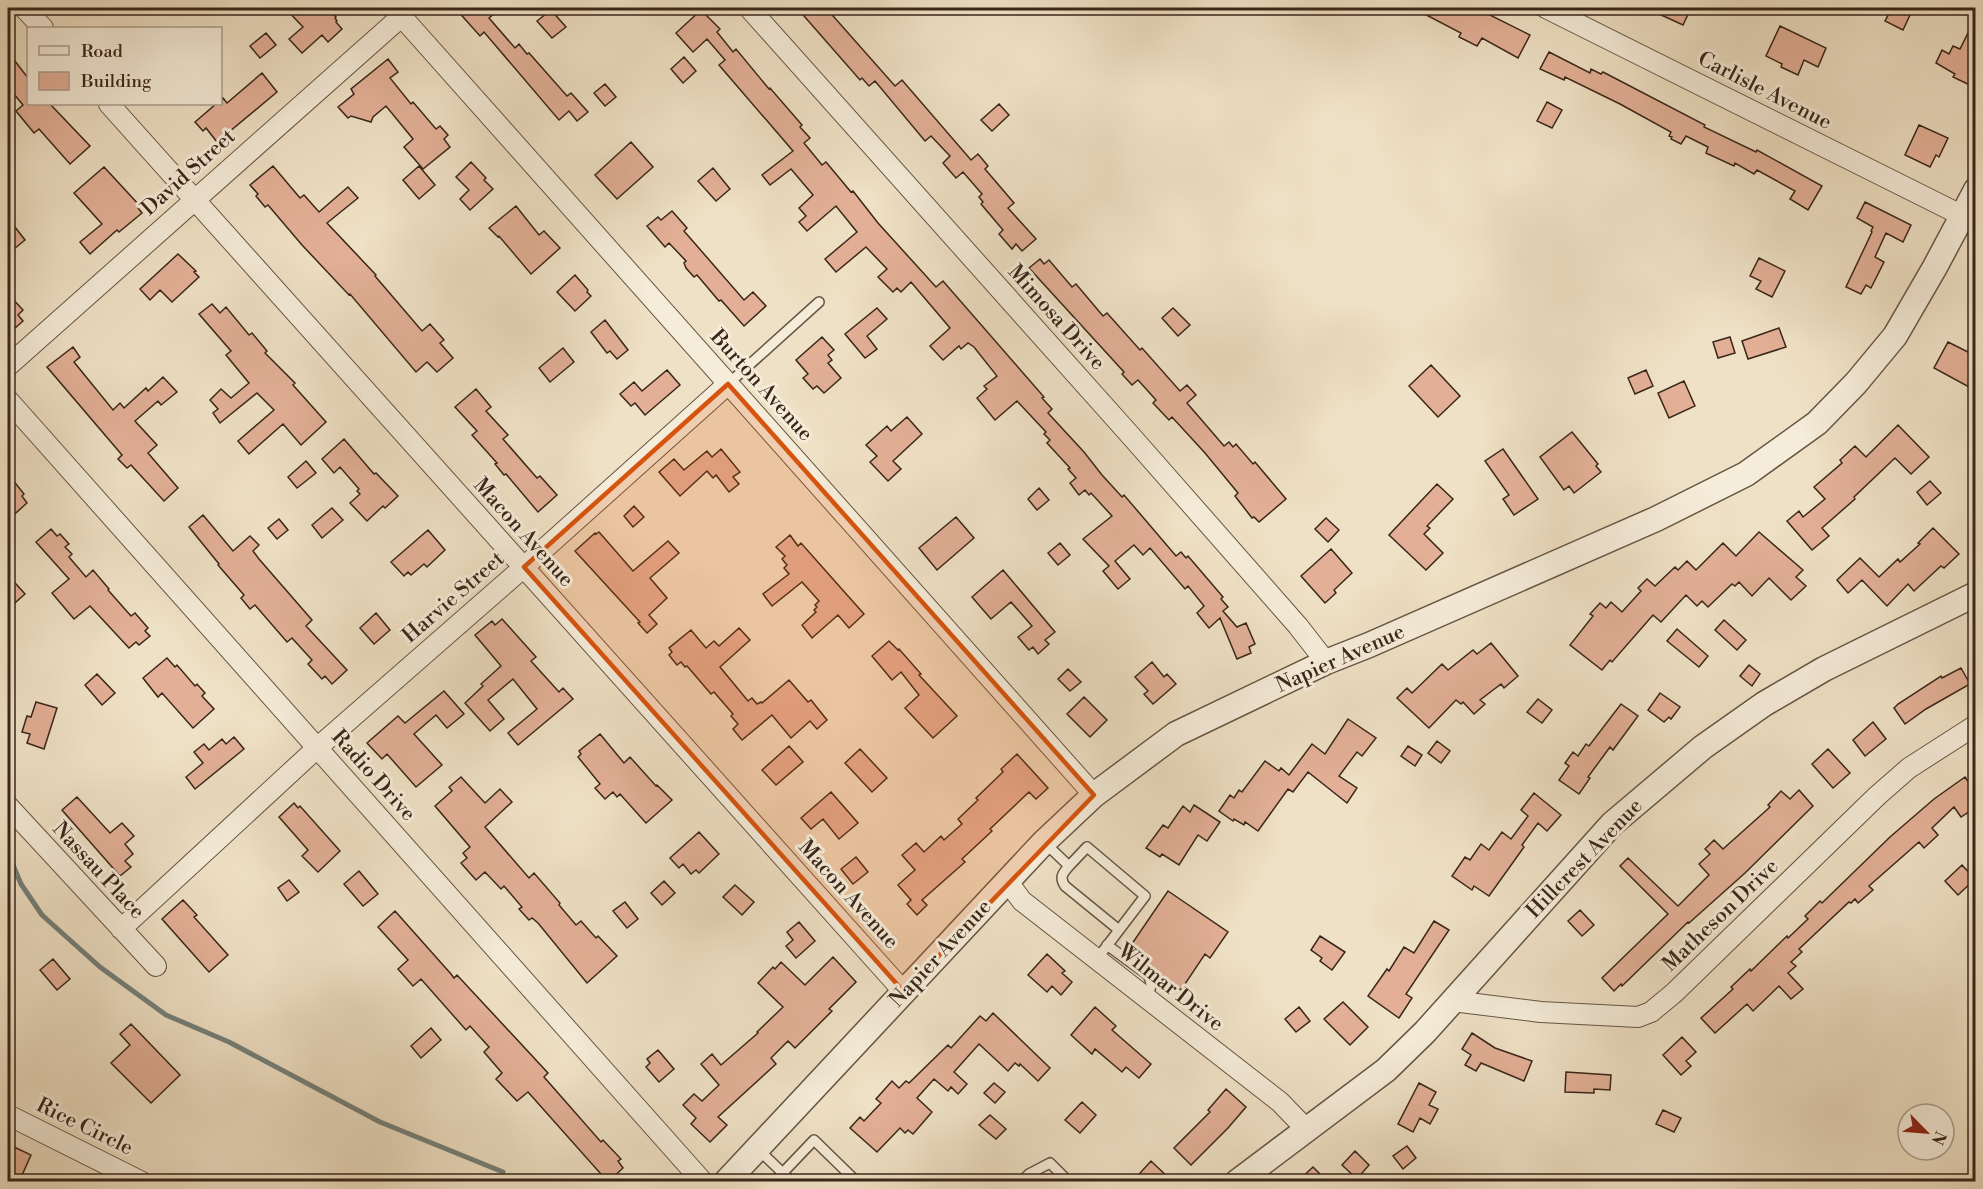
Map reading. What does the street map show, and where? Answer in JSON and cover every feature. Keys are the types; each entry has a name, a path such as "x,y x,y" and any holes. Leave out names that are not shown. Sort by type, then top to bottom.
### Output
{"street":[{"path":"24,8 42,27"},
{"name":"Mimosa Drive","path":"749,8 1146,453 1298,626 1326,662"},
{"name":"Carlisle Avenue","path":"1546,8 1961,215"},
{"name":"David Street","path":"8,366 398,12"},
{"name":"Burton Avenue","path":"398,12 1094,795"},
{"name":"Macon Avenue","path":"110,105 904,992"},
{"name":"Napier Avenue","path":"726,1182 1044,842 1094,795 1183,730 1326,662 1656,519 1746,474 1817,423 1856,383 1895,336 1976,190"},
{"name":"Harvie Street","path":"121,929 317,748 728,384"},
{"name":"Radio Drive","path":"8,400 704,1182"},
{"name":"Hillcrest Avenue","path":"1237,1182 1386,1070 1425,1032 1612,824 1703,747 1764,704 1824,669 1976,594"},
{"name":"Matheson Drive","path":"1452,1001 1595,1016 1638,1017 1651,1012 1674,993 1877,796 1909,768 1976,725"},
{"name":"Nassau Place","path":"8,806 156,966"},
{"name":"Wilmar Drive","path":"1008,882 1022,901 1102,952 1146,998 1280,1102 1307,1130"},
{"name":"Rice Circle","path":"8,1115 142,1182"}],"lane":[{"name":"Harvie Street","path":"728,384 819,302"},
{"path":"1044,842 1069,866"},
{"path":"1102,952 1119,930 1145,896 1087,847 1069,866 1061,880 1065,886 1119,930"},
{"path":"774,1182 814,1140 857,1182"},
{"path":"757,1148 792,1182"},
{"path":"1021,1182 1029,1174 1050,1163 1069,1182"}],"highlighted area":[{"path":"728,384 1094,795 904,992 524,567"}],"building":[{"path":"285,8 328,8 342,29 328,42 322,35 302,53 289,39 303,27"},
{"path":"455,8 501,8 489,18 515,48 519,44 567,96 571,93 588,112 577,121 569,111 559,120 484,32 480,36"},
{"path":"797,8 826,8 895,86 902,80 971,160 978,154 988,166 985,169 1014,203 1008,208 1036,239 1022,251 1016,244 1012,249 999,234 1003,230 981,204 983,202 979,197 982,194 963,172 956,178 943,163 950,156 931,136 925,141 875,81 869,86 862,78 860,80"},
{"path":"1413,8 1476,8 1530,35 1518,58 1482,38 1477,46 1459,37 1461,33"},
{"path":"1646,8 1691,8 1683,25"},
{"path":"1892,8 1910,15 1903,30 1885,21"},
{"path":"551,10 566,27 552,38 537,21"},
{"path":"701,10 720,29 717,32 733,52 736,49 802,125 800,127 810,138 804,143 822,165 826,162 936,287 943,281 1044,397 1042,398 1052,409 1048,413 1102,475 1122,497 1124,495 1176,556 1181,552 1186,558 1188,556 1223,597 1221,599 1228,607 1223,611 1237,627 1246,623 1255,644 1249,647 1251,653 1237,659 1220,618 1209,628 1197,613 1204,606 1188,586 1185,589 1150,548 1143,555 1134,545 1115,561 1130,579 1118,589 1103,571 1109,566 1083,539 1112,516 1091,493 1089,495 1085,490 1079,495 1070,483 1076,478 1068,469 1070,468 1047,443 1050,440 1044,434 1046,432 1017,401 995,420 977,398 987,389 984,386 997,376 974,347 968,343 961,349 959,346 943,360 930,346 950,328 911,282 901,292 897,288 893,292 878,277 887,269 866,247 836,272 825,259 857,232 836,206 807,231 799,222 806,216 799,208 813,195 791,169 770,185 762,175 793,151 719,65 725,60 707,39 693,52 676,33"},
{"path":"1976,17 1976,88 1953,77 1955,74 1936,63 1942,50 1949,54 1953,46 1960,49"},
{"path":"1780,26 1826,48 1818,67 1804,60 1798,75 1781,67 1782,64 1766,56"},
{"path":"266,33 276,45 260,58 250,46"},
{"path":"8,52 27,77 27,105 51,105 90,146 70,164 39,129 34,133 16,111 23,105 8,87"},
{"path":"1549,52 1590,73 1591,69 1601,74 1603,72 1705,125 1704,127 1756,152 1757,150 1822,186 1808,210 1790,199 1795,191 1757,170 1754,174 1735,163 1734,166 1706,153 1708,147 1686,136 1681,144 1671,139 1672,137 1669,136 1671,132 1620,104 1565,77 1564,80 1540,69"},
{"path":"684,57 696,71 683,83 671,69"},
{"path":"388,59 398,72 390,78 411,104 413,102 436,129 440,126 448,135 444,139 450,147 423,169 404,147 413,139 386,106 373,117 371,122 351,116 348,118 338,107 354,94 351,89"},
{"path":"262,73 277,92 217,142 206,128 203,131 195,122 215,105 222,105 223,98 227,103"},
{"path":"605,84 616,97 605,106 594,93"},
{"path":"1547,102 1562,110 1552,128 1537,121"},
{"path":"999,104 1009,115 992,131 981,120"},
{"path":"1919,125 1948,138 1939,157 1936,155 1930,167 1905,155"},
{"path":"631,142 653,167 617,199 595,175"},
{"path":"471,162 493,189 470,210 460,199 469,190 456,177"},
{"path":"273,166 300,198 304,195 319,212 348,187 358,198 327,223 376,275 422,331 430,324 444,340 440,343 453,358 437,372 427,362 416,372 350,294 302,245 268,205 265,207 256,196 258,194 250,185"},
{"path":"419,166 435,185 419,199 403,180"},
{"path":"104,167 140,206 138,208 142,213 119,232 117,230 90,254 80,242 102,224 74,193"},
{"path":"713,168 730,189 716,201 698,181"},
{"path":"1865,202 1911,225 1903,242 1886,233 1875,257 1884,262 1871,288 1866,285 1861,294 1846,287 1872,232 1873,227 1857,218"},
{"path":"516,206 539,235 544,231 560,248 531,274 499,236 489,228"},
{"path":"672,211 687,228 684,231 744,300 753,292 766,306 744,326 697,275 694,277 686,268 684,263 686,261 669,243 665,247 647,226 658,217 661,220"},
{"path":"8,218 25,240 8,254"},
{"path":"178,254 196,271 194,272 199,277 172,302 160,290 150,300 140,289"},
{"path":"1759,258 1785,271 1772,297 1756,289 1761,281 1750,276"},
{"path":"1040,259 1044,264 1049,260 1072,287 1076,284 1103,316 1107,313 1180,391 1187,385 1196,395 1187,403 1224,446 1229,442 1233,447 1236,444 1253,464 1255,462 1286,499 1259,522 1254,517 1252,518 1235,496 1238,493 1205,453 1172,417 1169,420 1153,403 1156,400 1138,380 1132,385 1122,374 1124,372 1029,268"},
{"path":"575,275 591,296 575,311 557,292"},
{"path":"8,294 23,310 18,315 23,321 14,329 9,323 8,325"},
{"path":"212,304 220,313 226,307 249,335 252,333 267,351 265,353 295,383 293,385 326,422 301,445 283,424 249,454 238,441 274,410 257,393 220,423 213,413 218,409 210,400 221,389 231,398 249,383 226,355 231,351 199,314"},
{"path":"877,308 887,319 867,336 877,349 865,358 845,334"},
{"path":"1173,308 1190,325 1178,336 1162,318"},
{"path":"605,320 628,350 617,359 610,351 607,353 591,332"},
{"path":"1779,328 1786,347 1748,359 1742,341"},
{"path":"822,337 834,350 828,355 832,360 828,363 841,378 824,393 817,386 813,389 803,378 808,374 796,360"},
{"path":"1730,337 1735,353 1718,358 1713,342"},
{"path":"1948,342 1976,356 1976,375 1969,387 1934,368"},
{"path":"73,347 80,357 74,362 113,410 120,403 124,408 146,388 148,391 163,377 177,392 161,405 158,401 135,421 157,445 148,453 178,488 164,501 131,465 127,468 118,459 122,455 47,367"},
{"path":"563,348 574,362 550,382 539,368"},
{"path":"1431,365 1460,396 1438,417 1409,386"},
{"path":"667,370 680,385 645,415 635,403 631,406 620,394 634,382 642,391"},
{"path":"1646,370 1653,386 1635,394 1628,378"},
{"path":"1684,381 1695,406 1669,418 1658,393"},
{"path":"476,389 491,407 486,411 508,435 503,439 537,478 540,476 557,495 538,512 472,435 477,431 455,407"},
{"path":"907,417 922,434 893,461 901,469 888,481 870,462 877,456 866,445 887,426 891,431"},
{"path":"1898,425 1929,457 1911,474 1895,458 1854,497 1855,499 1822,528 1829,536 1812,550 1787,521 1799,511 1803,517 1825,499 1814,487 1842,463 1840,460 1855,446 1866,457"},
{"path":"1572,432 1598,464 1596,466 1601,472 1574,493 1569,486 1564,490 1540,457"},
{"path":"344,439 374,474 376,473 398,496 367,521 350,503 360,494 357,491 359,489 340,467 334,473 322,459"},
{"path":"721,449 740,472 733,477 739,484 729,492 716,475 713,478 707,471 680,496 659,472 674,459 684,470 707,451 712,457"},
{"path":"1503,449 1538,499 1514,515 1503,499 1509,495 1485,461"},
{"path":"306,461 316,473 297,488 288,477"},
{"path":"8,474 24,494 22,496 27,503 8,520"},
{"path":"1930,481 1941,493 1927,505 1917,492"},
{"path":"1437,484 1453,499 1427,526 1430,528 1424,534 1443,553 1426,570 1389,535"},
{"path":"1039,488 1049,500 1037,510 1028,499"},
{"path":"634,506 644,517 633,527 624,516"},
{"path":"332,508 343,520 322,538 312,525"},
{"path":"203,515 233,551 250,536 259,545 253,551 312,620 306,626 347,670 332,684 325,676 322,679 308,664 312,660 292,638 287,642 255,605 250,609 241,598 244,595 189,527"},
{"path":"956,517 974,538 937,570 919,548"},
{"path":"1326,518 1339,530 1328,542 1315,529"},
{"path":"279,519 288,530 277,539 268,528"},
{"path":"1933,528 1959,554 1944,568 1941,566 1914,591 1908,584 1887,606 1862,580 1848,593 1837,580 1860,558 1879,577 1898,559 1900,562 1920,544 1918,543"},
{"path":"51,529 57,536 60,534 69,544 65,547 72,554 69,557 86,577 93,570 131,616 135,613 148,628 145,631 150,636 139,645 136,642 129,648 90,606 74,619 52,593 69,579 36,542"},
{"path":"428,530 445,550 427,567 424,564 411,575 408,572 404,576 391,562"},
{"path":"599,532 633,571 668,541 679,553 650,578 667,598 649,615 657,624 647,633 638,623 640,622 575,551"},
{"path":"1759,532 1803,570 1796,577 1806,586 1791,600 1769,578 1752,596 1739,582 1735,586 1732,584 1708,607 1702,601 1697,606 1686,595 1661,622 1653,615 1612,662 1610,660 1602,670 1570,645 1593,616 1590,614 1600,603 1606,608 1611,602 1622,612 1641,591 1638,588 1647,579 1655,586 1675,567 1678,570 1687,561 1696,570 1723,543 1736,556"},
{"path":"790,535 798,546 801,543 864,614 849,628 838,615 812,638 802,625 816,612 815,605 819,601 802,582 772,606 763,594 789,574 784,568 787,565 782,559 785,556 776,547"},
{"path":"1060,543 1070,555 1058,565 1048,553"},
{"path":"1331,549 1352,573 1334,590 1336,593 1325,603 1301,576"},
{"path":"1003,570 1055,632 1045,640 1049,644 1038,654 1033,647 1029,650 1018,637 1032,626 1011,602 991,619 972,597"},
{"path":"8,575 25,594 8,609"},
{"path":"376,613 390,630 374,644 360,628"},
{"path":"502,619 536,657 531,661 559,692 563,688 573,699 518,745 508,733 537,709 513,679 488,700 504,719 490,731 465,703 501,666 475,635 492,621 495,625"},
{"path":"1724,620 1746,640 1737,650 1715,630"},
{"path":"739,628 750,640 720,667 748,701 752,698 757,704 762,703 789,680 808,702 811,700 827,720 817,729 810,721 791,738 772,715 742,740 733,729 738,724 731,716 733,714 714,692 711,694 687,666 685,667 681,662 677,665 669,655 672,652 669,648 691,630 706,648 714,641 719,646"},
{"path":"1677,629 1708,656 1699,667 1667,641"},
{"path":"889,641 899,649 921,674 919,675 957,716 933,738 905,708 919,695 901,672 892,680 872,656"},
{"path":"1491,643 1518,676 1504,688 1501,684 1480,700 1485,704 1474,714 1463,702 1461,704 1456,700 1429,728 1397,698 1407,688 1412,693 1442,664 1448,670 1473,650 1477,654"},
{"path":"167,658 175,667 177,665 195,686 197,684 205,693 202,696 214,709 193,728 162,693 158,697 143,678"},
{"path":"1152,662 1164,677 1167,674 1176,684 1153,704 1144,694 1148,691 1135,677"},
{"path":"1749,665 1760,674 1752,686 1740,676"},
{"path":"1961,668 1970,684 1905,724 1894,708 1898,704 1941,676 1942,678"},
{"path":"1068,669 1081,682 1070,691 1058,679"},
{"path":"97,674 115,693 102,705 85,685"},
{"path":"444,691 464,714 447,728 436,715 414,734 442,765 416,787 387,754 382,759 367,743 398,716 405,723"},
{"path":"1660,693 1680,707 1671,719 1669,717 1664,722 1648,710"},
{"path":"1084,697 1107,720 1090,737 1067,714"},
{"path":"1538,699 1552,710 1542,723 1527,712"},
{"path":"36,702 57,708 44,749 27,743 30,734 22,732 27,716 31,717"},
{"path":"1621,704 1638,716 1613,750 1610,747 1588,777 1590,778 1579,794 1559,780 1569,766 1565,763 1573,752 1578,756 1586,744 1589,746"},
{"path":"1348,719 1376,738 1362,756 1357,752 1339,776 1357,788 1347,803 1308,772 1293,792 1288,789 1258,831 1245,822 1244,825 1234,819 1233,821 1219,811 1230,795 1234,798 1239,790 1242,792 1265,761 1279,771 1281,768 1289,775 1312,744 1325,754"},
{"path":"1873,722 1886,739 1865,756 1853,740"},
{"path":"600,734 624,763 630,757 672,800 646,823 620,794 617,797 613,792 605,799 595,788 600,784 578,757 581,754 579,751"},
{"path":"234,737 244,749 195,789 186,777 203,763 194,752 204,744 209,750 222,739 226,744"},
{"path":"1437,741 1450,751 1441,763 1428,753"},
{"path":"789,746 803,762 776,785 762,770"},
{"path":"1408,746 1422,755 1415,766 1401,756"},
{"path":"860,749 887,778 872,792 845,763"},
{"path":"1828,749 1850,773 1833,788 1812,764"},
{"path":"1017,754 1048,788 1036,799 1029,792 990,829 992,831 962,859 965,862 922,900 927,905 917,915 907,904 911,900 898,885 915,870 902,855 916,843 924,852 941,836 944,840 962,824 958,819 978,800 976,798 1003,772 1001,769"},
{"path":"461,777 485,803 500,789 512,802 485,827 529,878 534,873 576,925 581,921 617,956 587,983 538,923 532,918 529,920 519,909 522,907 504,886 501,889 485,872 476,880 461,863 467,858 463,853 470,847 435,806 452,791 449,787"},
{"path":"1965,777 1976,793 1976,807 1961,817 1954,807 1932,828 1938,835 1924,848 1919,842 1869,886 1873,890 1858,903 1855,899 1849,902 1799,949 1802,952 1791,962 1796,966 1788,973 1803,989 1791,999 1779,986 1753,1011 1747,1004 1715,1033 1701,1018 1733,989 1731,987 1787,936 1788,938 1808,919 1805,916 1820,901 1822,903 1890,837 1934,799"},
{"path":"1799,790 1813,806 1745,873 1614,991 1602,978 1668,914 1620,866 1628,858 1678,906 1709,875 1699,864 1710,854 1705,849 1714,840 1723,849 1770,807 1768,805 1781,791 1790,799"},
{"path":"831,792 858,823 839,839 823,819 811,829 801,818"},
{"path":"1534,793 1561,815 1547,831 1538,823 1489,896 1474,886 1472,890 1452,876 1465,857 1470,860 1481,844 1489,850 1502,832 1511,839 1528,816 1521,810"},
{"path":"77,797 110,833 122,823 134,836 125,844 133,854 125,861 131,867 120,876 62,810"},
{"path":"294,803 298,808 300,806 340,851 318,872 302,856 308,850 279,817"},
{"path":"1194,805 1220,822 1207,841 1198,835 1179,865 1162,854 1160,857 1146,848 1163,825 1168,828 1183,806 1190,812"},
{"path":"699,832 719,854 699,873 696,870 691,874 683,864 679,868 670,858"},
{"path":"856,857 868,872 853,884 841,869"},
{"path":"1962,865 1975,879 1958,895 1945,881"},
{"path":"359,871 378,894 363,906 344,884"},
{"path":"289,880 299,892 287,901 278,888"},
{"path":"664,881 675,893 662,905 651,893"},
{"path":"735,885 754,902 742,915 723,897"},
{"path":"1168,891 1228,932 1210,958 1205,954 1181,990 1127,951"},
{"path":"183,900 197,915 194,917 228,955 209,972 162,919"},
{"path":"625,902 638,919 627,928 613,911"},
{"path":"1580,910 1594,925 1582,936 1568,921"},
{"path":"395,911 454,978 457,975 548,1073 544,1077 601,1142 603,1140 621,1159 618,1161 623,1168 608,1182 528,1092 517,1101 496,1079 502,1073 484,1052 489,1047 470,1026 466,1030 421,979 413,986 398,969 408,960 378,927"},
{"path":"1434,921 1449,930 1406,994 1412,998 1399,1018 1368,996 1387,969 1389,971 1404,947 1414,953"},
{"path":"799,922 815,941 796,958 786,946 793,940 787,932"},
{"path":"1320,936 1345,952 1332,970 1311,950"},
{"path":"1047,954 1065,971 1062,973 1072,982 1061,995 1052,986 1047,992 1028,975"},
{"path":"833,957 856,982 829,1009 832,1011 795,1048 788,1041 771,1058 776,1064 718,1117 727,1125 710,1142 691,1124 696,1118 683,1105 694,1094 702,1101 719,1085 701,1064 712,1054 721,1065 758,1033 783,1007 758,983 773,967 775,969 781,962 805,985"},
{"path":"53,959 70,979 57,990 40,970"},
{"path":"1343,1002 1368,1027 1350,1045 1324,1019"},
{"path":"1095,1007 1116,1026 1112,1030 1151,1064 1139,1078 1126,1067 1122,1072 1095,1049 1092,1054 1071,1035"},
{"path":"1299,1007 1310,1021 1296,1032 1285,1019"},
{"path":"993,1013 1050,1068 1038,1081 1020,1064 1019,1066 1015,1063 1008,1071 979,1044 954,1072 967,1084 958,1094 951,1087 948,1091 934,1079 917,1098 932,1112 913,1134 908,1130 905,1133 900,1128 877,1152 850,1128 860,1117 864,1121 881,1103 876,1099 892,1081 899,1088 906,1081 909,1083 948,1045 951,1048 980,1016 986,1021"},
{"path":"131,1024 180,1075 151,1103 111,1063 130,1045 120,1034"},
{"path":"431,1028 441,1040 421,1058 411,1046"},
{"path":"1472,1033 1495,1048 1532,1061 1524,1081 1481,1063 1476,1071 1465,1065 1471,1055 1462,1049"},
{"path":"1682,1037 1696,1052 1686,1061 1691,1066 1681,1075 1663,1055"},
{"path":"658,1050 674,1069 659,1082 646,1067 650,1063 647,1059"},
{"path":"1566,1072 1611,1075 1610,1090 1594,1089 1594,1093 1565,1092"},
{"path":"994,1083 1005,1092 995,1103 984,1093"},
{"path":"1419,1083 1436,1092 1429,1105 1438,1109 1430,1124 1420,1118 1413,1132 1398,1124"},
{"path":"1226,1089 1246,1107 1191,1165 1174,1148 1210,1112 1208,1110"},
{"path":"1082,1102 1096,1115 1080,1133 1065,1120"},
{"path":"1663,1110 1681,1118 1674,1132 1656,1124"},
{"path":"990,1115 1006,1129 996,1139 979,1125"},
{"path":"8,1144 31,1155 19,1182 8,1179"},
{"path":"1407,1146 1416,1158 1403,1169 1393,1156"},
{"path":"1355,1151 1369,1165 1357,1179 1342,1165"},
{"path":"1151,1161 1173,1182 1132,1182"},
{"path":"1313,1167 1328,1182 1297,1182"}],"waterway":[{"path":"8,853 21,884 42,915 100,967 166,1015 229,1042 380,1122 503,1172"}]}
